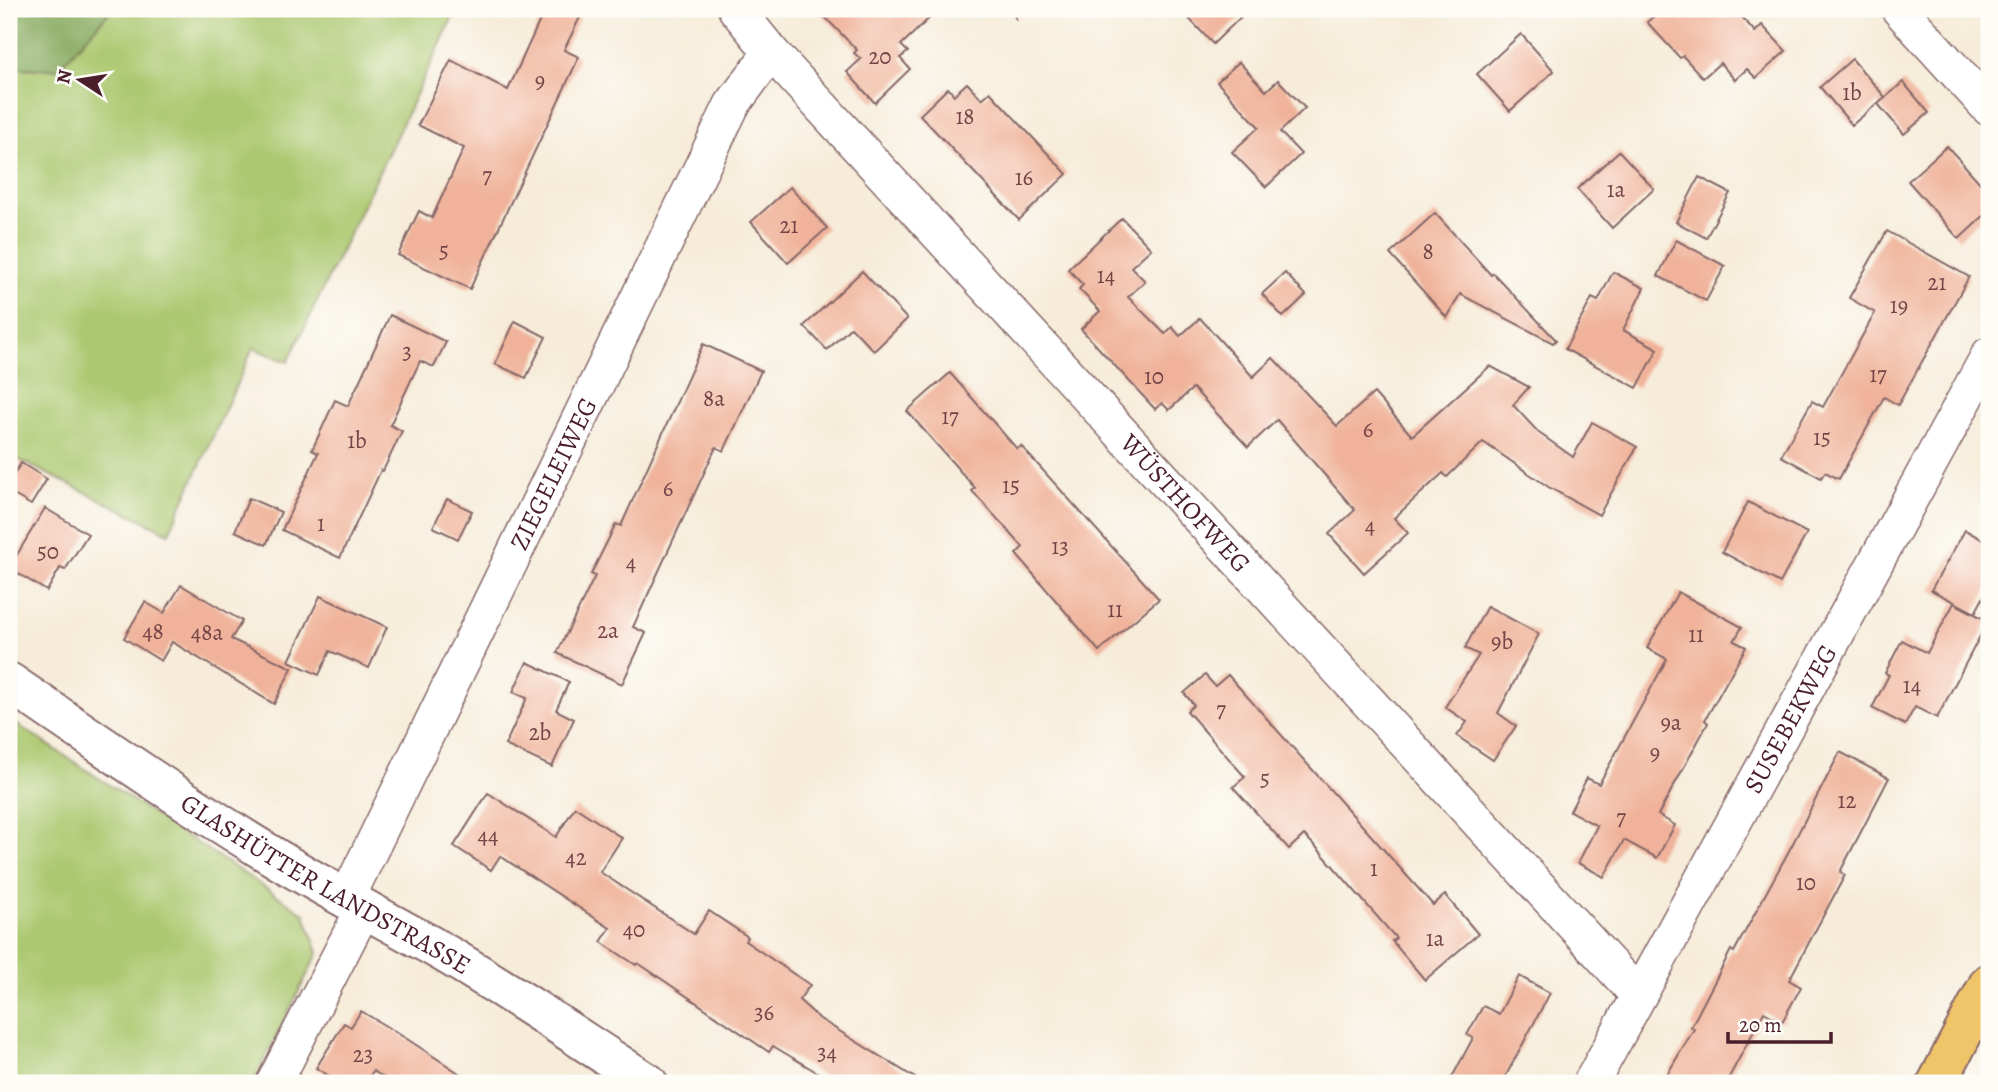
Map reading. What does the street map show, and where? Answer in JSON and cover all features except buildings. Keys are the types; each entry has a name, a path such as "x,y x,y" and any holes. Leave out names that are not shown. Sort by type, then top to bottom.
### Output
{"main road":[{"path":"1937,1083 1989,983"}],"street":[{"name":"WÜSTHOFWEG","path":"736,9 771,52 1638,995"},
{"path":"1899,9 1989,108"},
{"name":"ZIEGELEIWEG","path":"274,1083 355,905 732,105 771,52"},
{"name":"SUSEBEKWEG","path":"1591,1083 1989,355"},
{"name":"GLASHÜTTER LANDSTRASSE","path":"9,681 265,852 482,976 648,1083"}],"path":[{"path":"1016,19 1027,9"}],"green space":[{"path":"9,9 112,9 58,69 9,68"},
{"path":"112,9 457,9 288,362 253,348 169,533 11,456 9,459 9,68 58,69"},
{"path":"9,719 305,914 318,953 253,1083 9,1083"}]}
